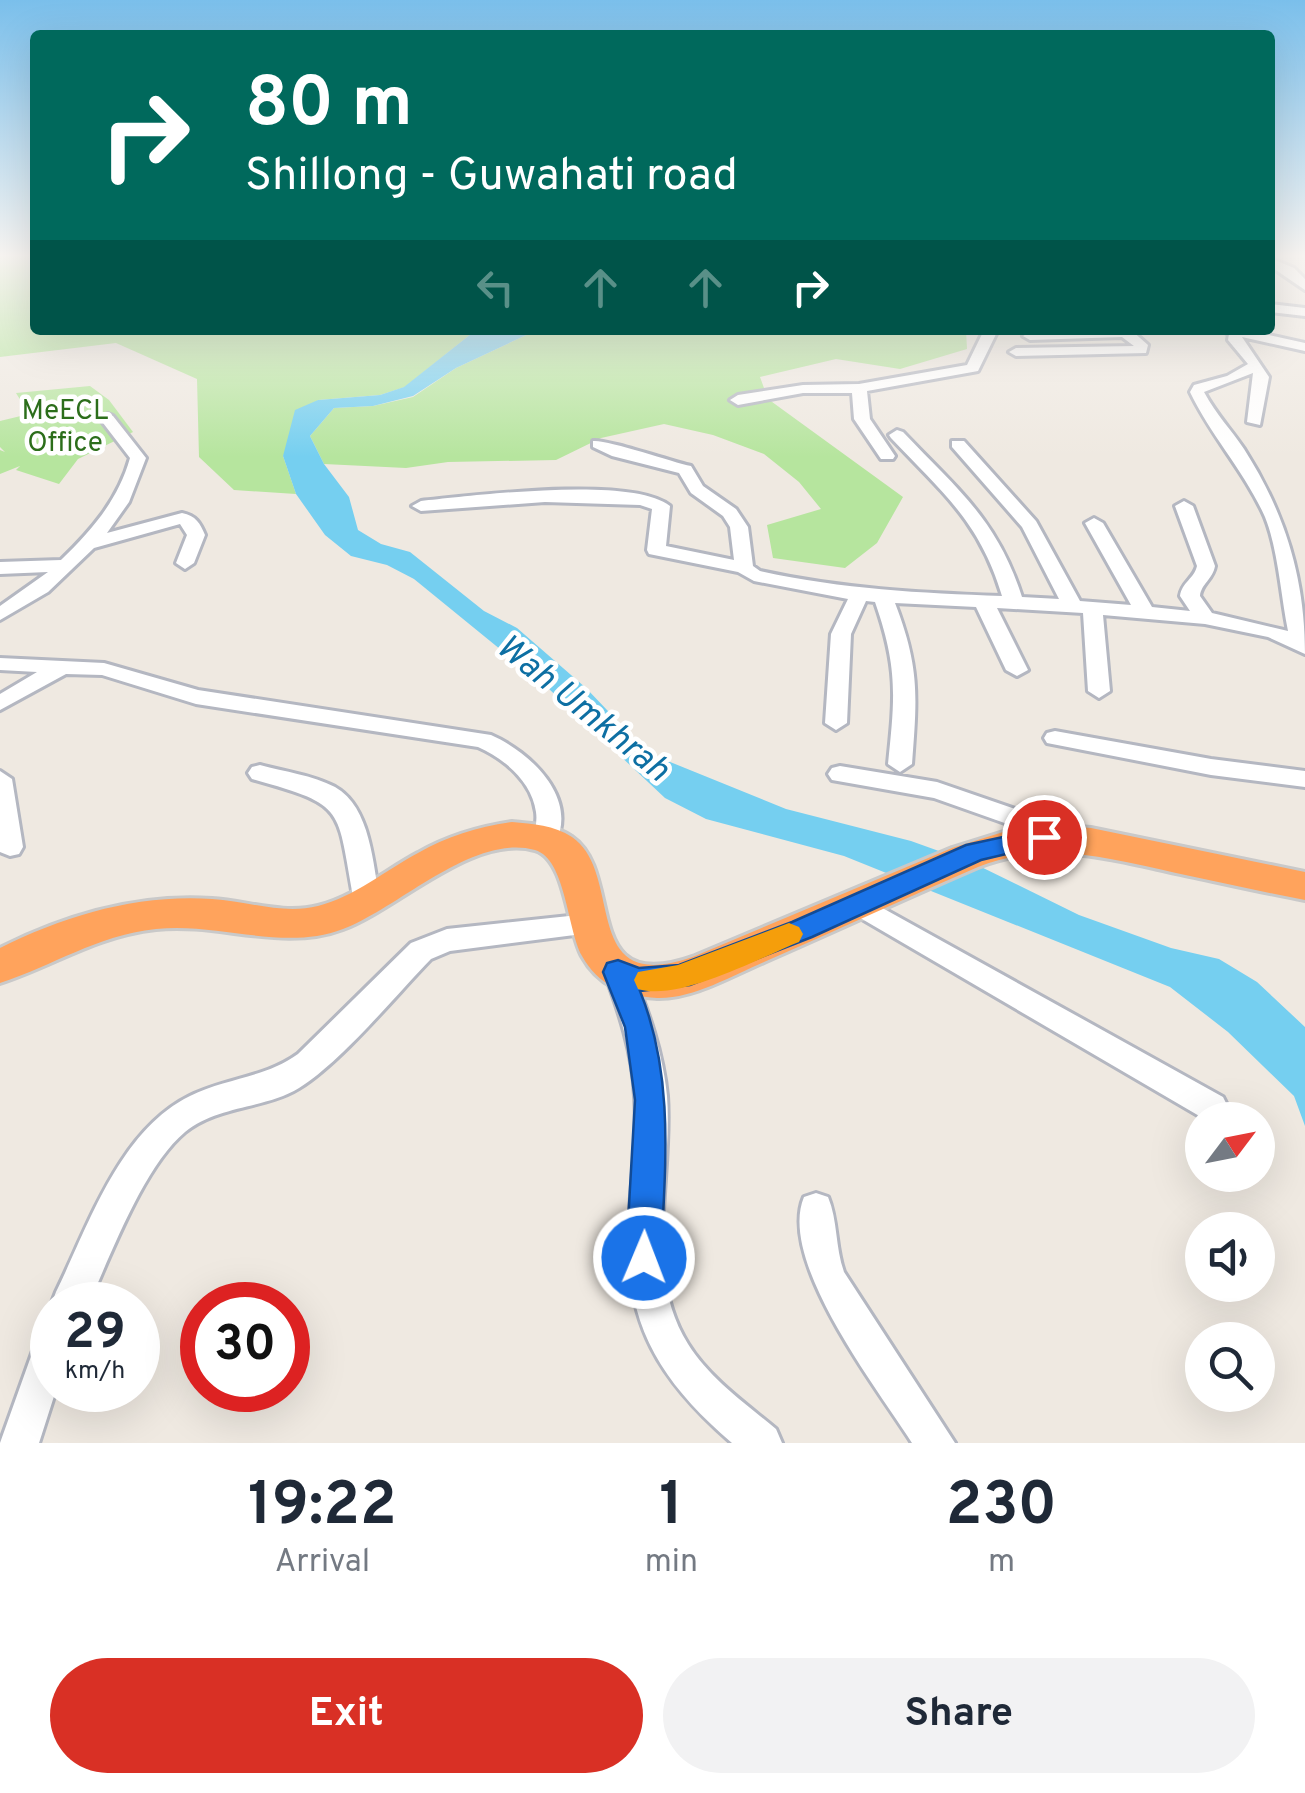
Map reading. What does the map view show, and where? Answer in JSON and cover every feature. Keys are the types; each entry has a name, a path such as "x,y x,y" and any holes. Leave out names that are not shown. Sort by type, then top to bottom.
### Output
{"highway":[{"path":"0,967 74,931 145,915 215,914 302,924 325,920 367,901 442,855 499,838 546,838 561,850 579,878 594,947 618,972 638,980 680,977 976,852 1044,837 1074,838 1305,886"}],"street":[{"path":"738,400 803,389 859,388 973,368 989,335"},
{"path":"1030,336 1049,335"},
{"path":"1016,352 1142,350 1128,335"},
{"path":"1241,335 1234,340 1262,377 1255,422"},
{"path":"1257,335 1305,347"},
{"path":"1256,365 1197,392 1213,424 1235,448 1275,520 1302,642"},
{"path":"859,388 862,419 887,456"},
{"path":"0,614 38,593 84,545 136,479 138,458 108,418"},
{"path":"897,435 981,524 1000,557 1014,602"},
{"path":"600,444 685,470 697,489 730,513 739,527 744,568"},
{"path":"958,444 1030,525 1083,607 1100,692"},
{"path":"420,506 596,497 654,502 661,506 662,514 656,550 744,568 754,575 817,589 1206,618 1302,642"},
{"path":"1184,506 1206,566 1190,596 1206,618"},
{"path":"84,545 182,518 192,523 196,534 185,563"},
{"path":"1094,523 1145,612"},
{"path":"0,568 64,566"},
{"path":"836,723 842,634 860,594"},
{"path":"884,597 898,638 906,687 900,764"},
{"path":"983,600 1017,670"},
{"path":"0,664 104,669 196,697 238,705 483,740 502,747 545,794 552,816 546,838"},
{"path":"0,703 62,667"},
{"path":"1055,738 1143,752 1228,773 1305,779"},
{"path":"260,774 321,791 340,804 351,827 367,901"},
{"path":"840,774 954,794 1074,838"},
{"path":"0,780 10,846"},
{"path":"872,899 1204,1102"},
{"path":"80,1282 121,1195 156,1141 174,1122 202,1105 286,1080 309,1063 421,950 448,940 588,924"},
{"path":"618,972 640,1027 651,1100 644,1258 650,1298 676,1360 704,1392 762,1443"},
{"path":"816,1209 820,1254 830,1283 935,1443"},
{"path":"18,1443 30,1409"}],"green space":[{"path":"0,322 30,322 30,335 470,335 405,387 380,395 318,400 283,456 296,494 234,490 199,457 197,379 116,343 0,357"},
{"path":"526,335 966,335 967,349 900,369 836,359 760,377 768,399 903,497 877,543 845,568 773,558 767,525 821,509 799,482 764,454 713,435 664,424 601,438 556,460 448,462 406,468 324,464 310,436 334,408 373,406 413,397 456,368"},
{"name":"MeECL Office","path":"90,386 109,400 133,432 78,459 59,484 16,470 20,466 0,474 0,450 5,452 0,447 0,421 29,414 16,393"}],"water":[{"name":"Wah Umkhrah","path":"470,335 526,335 456,368 413,396 373,406 334,408 310,436 324,464 349,497 358,530 381,544 410,552 484,611 517,628 586,688 648,753 786,809 911,841 975,864 1079,915 1171,948 1219,959 1257,982 1305,1027 1305,1126 1294,1096 1228,1032 1170,987 844,856 706,819 665,798 549,689 414,579 387,565 351,556 325,535 296,494 283,456 295,410 318,400 380,395 404,387"}],"slow traffic":[{"path":"648,980 680,977 789,934"}],"route":[{"path":"644,1258 651,1100 640,1027 618,972 638,980 680,977 802,929 976,852 1044,837"}]}
